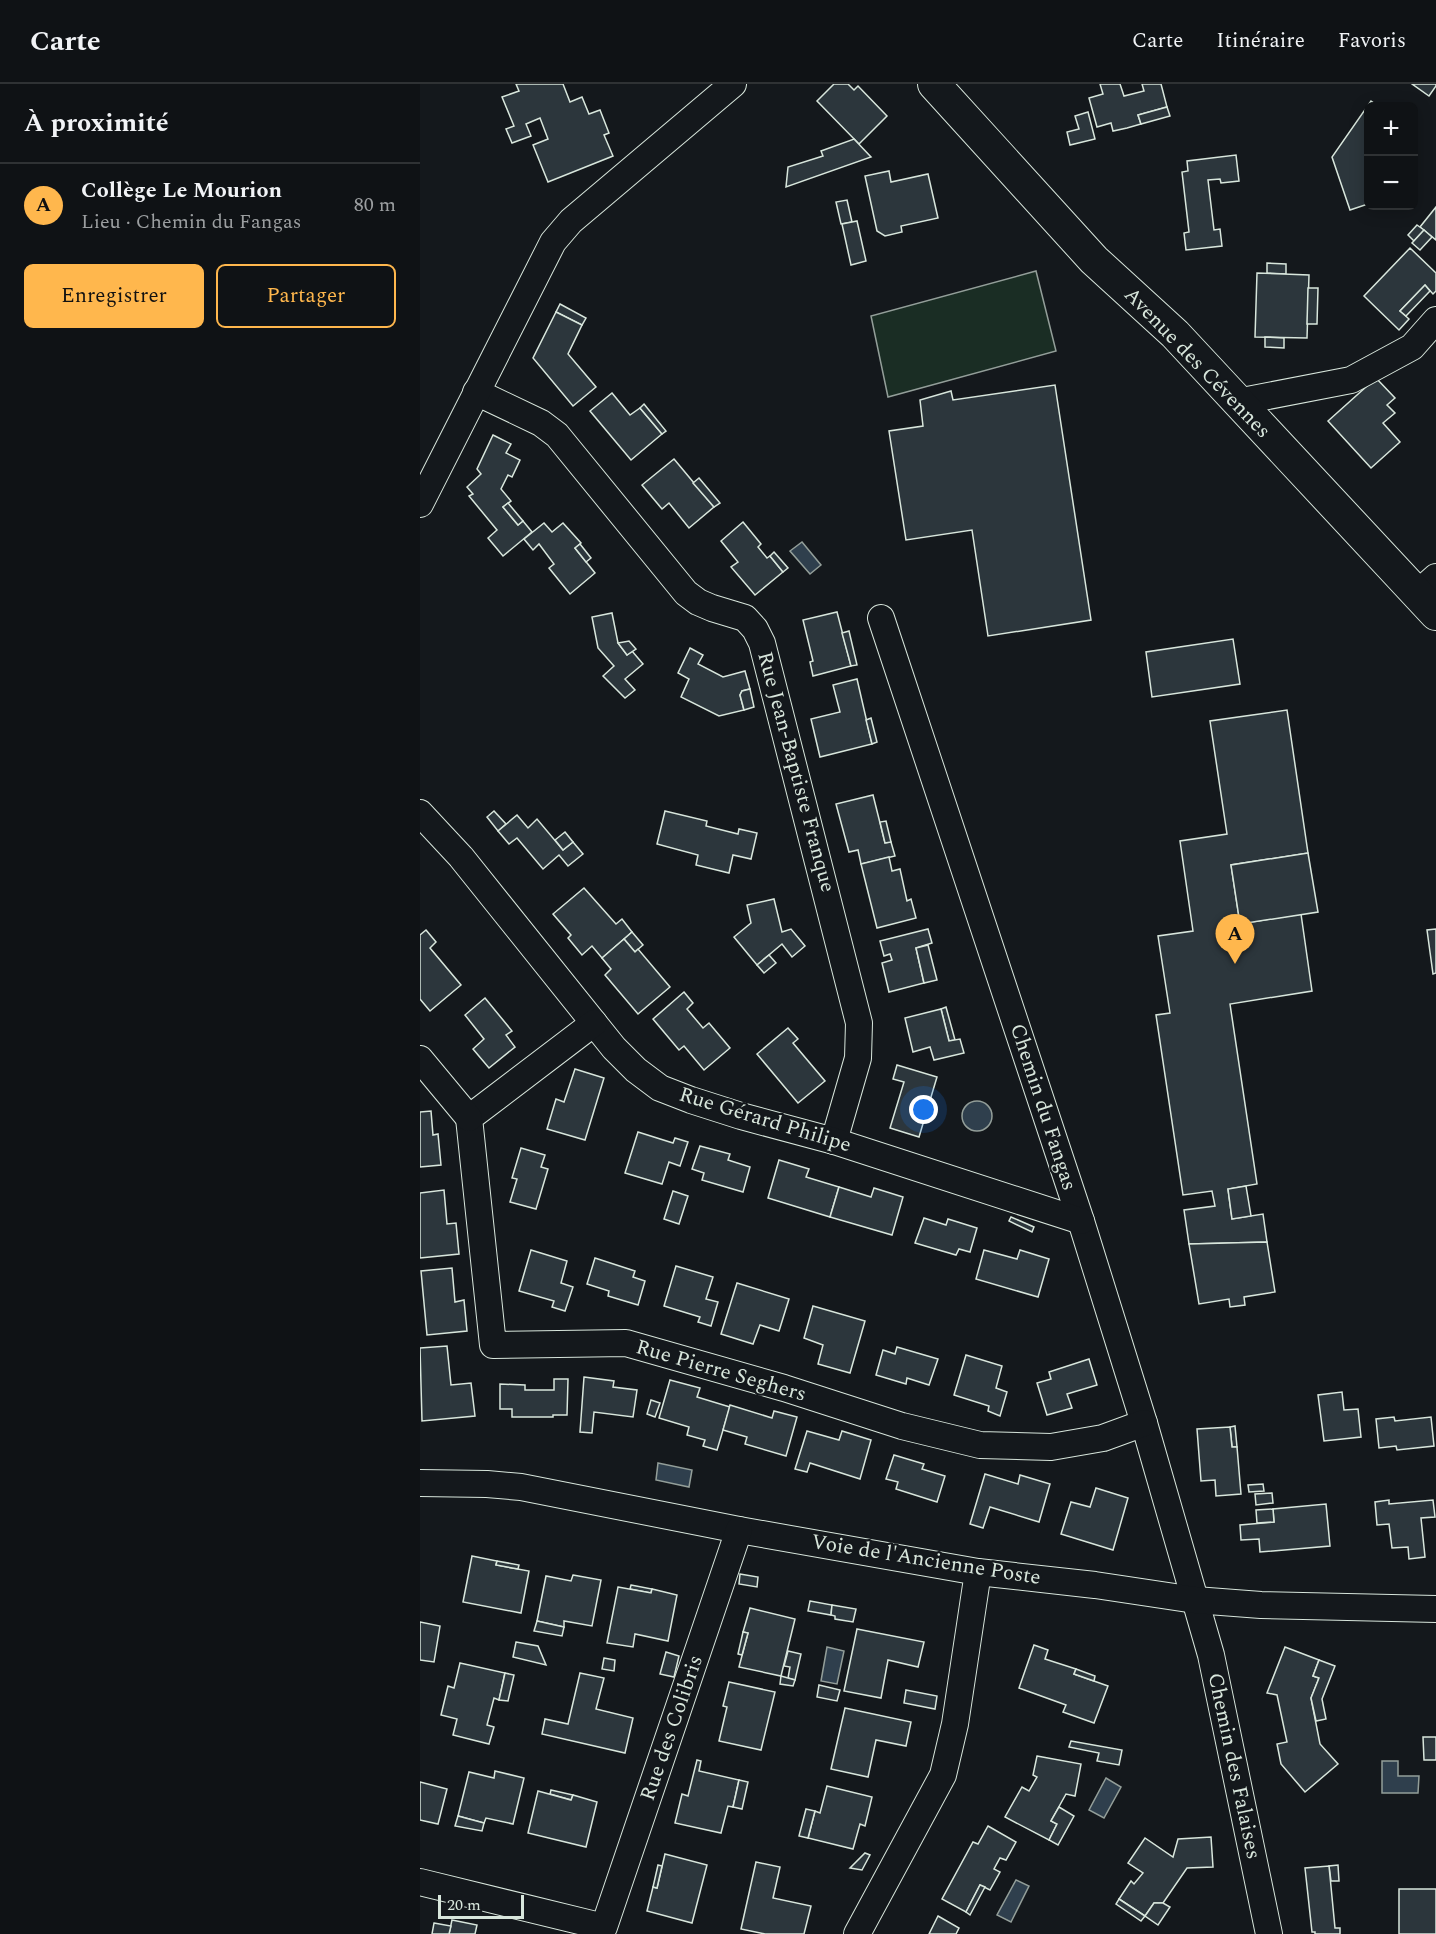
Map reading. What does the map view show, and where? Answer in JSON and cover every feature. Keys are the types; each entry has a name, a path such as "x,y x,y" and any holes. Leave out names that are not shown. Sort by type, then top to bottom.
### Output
{"street":[{"path":"420,504 553,242 571,221 733,84"},
{"name":"Avenue des Cévennes","path":"934,84 1094,260 1174,334 1237,402 1430,595"},
{"path":"1237,402 1351,380 1412,347 1436,320"},
{"name":"Rue Jean-Baptiste Franque","path":"476,392 541,423 557,435 686,594 712,608 745,618 756,629 762,643 859,1023 858,1058 834,1141"},
{"name":"Chemin du Fangas","path":"881,618 1082,1221 1195,1600"},
{"name":"Rue Gérard Philipe","path":"420,813 461,857 615,1048 636,1070 660,1088 741,1116 834,1141 1082,1221"},
{"path":"420,1059 469,1118 594,1023"},
{"name":"Rue Pierre Seghers","path":"469,1118 493,1345 626,1343 784,1388 902,1426 980,1445 1051,1447 1103,1438 1144,1424"},
{"name":"Voie de l'Ancienne Poste","path":"420,1483 521,1487 739,1530 978,1572 1095,1585 1195,1600 1261,1605 1436,1609"},
{"name":"Rue des Colibris","path":"420,1882 604,1927 739,1530"},
{"path":"857,1934 943,1775 955,1724 978,1572"},
{"name":"Chemin des Falaises","path":"1195,1600 1211,1655 1269,1934"}],"green space":[{"path":"1036,271 1056,351 888,397 871,316"}],"water":[{"path":"802,542 821,565 810,574 790,551"},
{"path":"977,1101 988,1105 992,1116 988,1127 977,1131 966,1127 962,1116 966,1105"},
{"path":"658,1463 692,1470 689,1487 656,1480"},
{"path":"827,1647 844,1651 837,1684 821,1681"},
{"path":"1382,1761 1398,1761 1398,1776 1419,1776 1418,1793 1382,1793"},
{"path":"1106,1778 1121,1787 1104,1818 1089,1810"},
{"path":"1016,1880 1029,1886 1011,1922 997,1915"}],"building":[{"path":"516,84 563,84 570,102 582,97 589,114 600,110 609,133 604,135 613,156 548,182 533,145 548,139 540,118 526,124 531,136 512,143 506,129 514,126 502,97 519,91"},
{"path":"834,84 848,84 854,90 858,86 887,116 859,144 817,101"},
{"path":"1100,84 1120,84 1124,96 1144,91 1142,84 1161,84 1167,107 1138,115 1141,124 1127,128 1113,131 1111,123 1097,127 1089,98 1103,94"},
{"path":"1412,84 1436,84 1436,86 1429,96"},
{"path":"1167,107 1170,116 1141,124 1138,115"},
{"path":"1364,111 1364,205 1350,210 1332,157"},
{"path":"1088,112 1095,139 1070,145 1067,132 1079,129 1075,116"},
{"path":"854,139 871,157 786,187 788,167 823,156 821,151"},
{"path":"1236,155 1239,181 1221,183 1220,179 1208,180 1214,230 1220,229 1222,246 1186,250 1184,233 1189,232 1182,172 1188,171 1187,161"},
{"path":"889,171 891,182 928,174 938,218 901,226 902,232 885,236 877,231 865,176"},
{"path":"847,200 852,222 841,224 836,202"},
{"path":"1436,207 1436,240 1420,227"},
{"path":"857,221 866,261 851,265 842,224"},
{"path":"1417,225 1424,230 1414,241 1408,235"},
{"path":"1424,230 1432,237 1420,250 1412,243"},
{"path":"1410,248 1436,273 1436,291 1433,294 1425,285 1400,311 1409,319 1399,330 1364,296"},
{"path":"1267,263 1286,264 1286,274 1267,273"},
{"path":"1257,273 1309,275 1307,338 1255,337"},
{"path":"1425,285 1430,291 1406,316 1400,311"},
{"path":"1308,288 1318,288 1317,324 1307,324"},
{"path":"560,304 586,318 582,325 556,312"},
{"path":"556,312 582,325 568,354 596,387 573,406 533,358"},
{"path":"1265,337 1284,338 1284,348 1265,347"},
{"path":"1376,378 1395,398 1387,405 1395,413 1383,423 1400,442 1371,468 1328,421"},
{"path":"1055,385 1091,620 988,636 972,530 906,540 889,431 923,426 920,400 951,391 953,400"},
{"path":"612,393 630,415 640,408 662,434 631,460 590,411"},
{"path":"644,404 666,431 662,434 640,408"},
{"path":"493,435 511,444 506,453 520,460 512,477 508,475 501,489 511,501 503,507 518,525 523,521 532,532 503,556 488,538 497,530 469,496 473,494 467,487 481,474 477,469"},
{"path":"674,459 714,507 689,528 669,503 662,509 642,485"},
{"path":"699,478 720,503 714,507 693,483"},
{"path":"508,503 523,521 518,525 503,507"},
{"path":"743,522 761,544 758,547 767,558 770,556 783,572 755,595 731,567 738,562 721,541"},
{"path":"544,523 552,532 563,523 581,543 575,548 595,573 570,594 549,568 554,564 539,544 533,550 524,539"},
{"path":"580,544 591,558 586,562 575,548"},
{"path":"774,552 788,568 783,572 770,556"},
{"path":"837,612 851,666 813,676 810,662 813,661 803,620"},
{"path":"612,613 618,643 627,655 632,651 643,664 625,679 635,690 625,698 603,676 614,666 598,648 592,617"},
{"path":"849,631 857,665 851,666 842,633"},
{"path":"1233,639 1240,684 1152,697 1146,652"},
{"path":"629,641 636,649 627,655 618,643"},
{"path":"690,648 703,655 698,664 723,677 745,671 750,689 742,691 740,695 744,710 719,716 681,697 689,679 678,673"},
{"path":"857,679 872,744 820,757 811,719 840,712 833,685"},
{"path":"750,689 754,707 744,710 740,695 742,691"},
{"path":"1287,710 1308,853 1231,865 1240,924 1301,914 1312,991 1230,1004 1257,1184 1228,1189 1232,1219 1263,1214 1267,1242 1189,1244 1184,1210 1215,1206 1212,1191 1183,1195 1156,1015 1170,1013 1158,936 1193,931 1180,841 1227,834 1210,721"},
{"path":"871,718 877,742 872,744 866,720"},
{"path":"873,795 885,843 891,842 895,856 861,864 858,850 849,852 836,804"},
{"path":"494,811 506,824 498,831 487,817"},
{"path":"665,811 707,821 706,826 738,834 739,829 757,833 751,859 733,855 729,873 696,865 698,855 657,844"},
{"path":"517,815 528,828 537,819 563,850 573,842 583,854 568,866 559,855 543,869 517,838 509,844 498,831"},
{"path":"886,821 891,842 885,843 880,822"},
{"path":"565,832 573,842 563,850 555,840"},
{"path":"1308,853 1318,912 1240,924 1231,865"},
{"path":"889,857 892,871 900,869 907,901 911,899 916,918 877,928 861,864"},
{"path":"584,888 616,924 622,919 632,932 602,958 592,946 582,955 568,938 571,935 553,914"},
{"path":"774,899 782,932 791,929 805,946 792,957 782,944 757,965 734,937 751,923 747,905"},
{"path":"928,929 932,943 916,948 924,983 889,992 882,963 892,960 890,954 884,956 880,941"},
{"path":"1436,929 1436,973 1433,974 1427,930"},
{"path":"426,930 436,942 430,948 461,985 430,1011 420,999 420,935"},
{"path":"632,932 643,945 635,952 624,939"},
{"path":"624,939 635,952 638,949 670,987 638,1014 605,975 611,969 602,958"},
{"path":"928,945 937,980 924,983 916,948"},
{"path":"769,955 776,963 764,973 757,965"},
{"path":"684,992 693,1003 687,1009 703,1028 709,1023 730,1048 704,1070 684,1046 679,1050 653,1019"},
{"path":"485,998 512,1031 506,1035 515,1047 489,1068 473,1049 484,1039 465,1015"},
{"path":"946,1007 955,1040 949,1041 941,1009"},
{"path":"941,1009 949,1041 960,1039 964,1053 934,1060 930,1047 913,1052 905,1018"},
{"path":"788,1028 798,1039 793,1043 825,1081 798,1103 757,1054"},
{"path":"897,1065 937,1077 919,1137 890,1128 904,1082 893,1079"},
{"path":"575,1069 604,1078 585,1140 547,1129 556,1099 564,1102"},
{"path":"431,1111 433,1135 438,1134 441,1165 420,1167 420,1112"},
{"path":"638,1132 673,1143 675,1138 688,1142 680,1166 669,1162 662,1184 625,1173"},
{"path":"700,1146 730,1154 728,1160 750,1167 743,1192 702,1180 704,1173 692,1169"},
{"path":"521,1148 545,1155 541,1167 548,1169 536,1209 510,1202 517,1179 512,1178"},
{"path":"779,1160 809,1169 806,1177 839,1187 830,1217 768,1198"},
{"path":"1246,1186 1251,1216 1232,1219 1228,1189"},
{"path":"839,1187 871,1197 874,1188 903,1197 892,1235 830,1217"},
{"path":"444,1190 447,1224 456,1223 459,1254 420,1258 420,1193"},
{"path":"673,1191 688,1196 679,1224 664,1219"},
{"path":"1011,1217 1034,1227 1032,1232 1009,1221"},
{"path":"924,1218 946,1225 948,1219 977,1228 970,1252 959,1249 956,1255 915,1243"},
{"path":"1267,1242 1275,1292 1244,1297 1245,1305 1230,1307 1229,1299 1199,1304 1189,1244"},
{"path":"531,1250 567,1261 561,1283 573,1287 565,1311 552,1307 554,1301 519,1291"},
{"path":"984,1250 1017,1259 1020,1250 1049,1259 1038,1297 976,1279"},
{"path":"595,1258 635,1271 633,1277 645,1281 638,1305 608,1296 609,1291 587,1284"},
{"path":"676,1266 713,1277 706,1299 718,1302 711,1326 698,1322 700,1317 664,1306"},
{"path":"452,1268 455,1302 464,1300 467,1331 427,1335 421,1271"},
{"path":"737,1283 789,1299 779,1331 760,1325 753,1344 721,1334"},
{"path":"813,1306 865,1321 850,1373 818,1364 823,1345 804,1338"},
{"path":"447,1346 451,1385 471,1383 475,1416 422,1421 420,1348"},
{"path":"897,1347 938,1359 929,1385 907,1378 906,1384 876,1375 883,1350 895,1354"},
{"path":"966,1355 1002,1366 996,1388 1007,1392 1000,1416 988,1411 989,1406 954,1395"},
{"path":"1089,1359 1097,1385 1067,1394 1072,1408 1047,1415 1037,1383 1051,1379 1049,1372"},
{"path":"584,1377 614,1381 613,1387 637,1390 633,1417 594,1412 592,1433 580,1432"},
{"path":"554,1379 568,1379 567,1415 512,1417 512,1409 500,1409 500,1384 525,1385 525,1390 554,1390"},
{"path":"670,1380 700,1388 697,1397 730,1407 717,1450 703,1446 705,1440 687,1435 689,1427 659,1418"},
{"path":"1342,1392 1344,1410 1358,1409 1361,1437 1324,1441 1318,1395"},
{"path":"651,1400 660,1403 655,1417 647,1414"},
{"path":"730,1405 772,1418 774,1411 797,1417 786,1456 745,1444 747,1437 723,1430"},
{"path":"1394,1417 1395,1421 1431,1417 1434,1446 1397,1450 1396,1446 1379,1448 1376,1419"},
{"path":"1235,1426 1237,1447 1232,1447 1230,1427"},
{"path":"1230,1427 1232,1447 1237,1447 1241,1494 1216,1496 1215,1480 1201,1481 1197,1429"},
{"path":"807,1431 839,1440 842,1431 871,1440 860,1479 810,1463 807,1472 795,1469"},
{"path":"894,1455 924,1464 922,1469 945,1476 937,1502 896,1489 898,1482 886,1479"},
{"path":"985,1474 1018,1484 1020,1475 1050,1484 1039,1522 990,1507 983,1528 970,1524"},
{"path":"1263,1484 1264,1491 1249,1492 1248,1485"},
{"path":"1096,1488 1128,1498 1113,1550 1061,1534 1071,1502 1090,1507"},
{"path":"1272,1493 1273,1503 1256,1505 1255,1494"},
{"path":"1389,1500 1389,1504 1433,1500 1435,1517 1421,1518 1425,1557 1409,1559 1408,1547 1392,1548 1389,1524 1377,1525 1375,1502"},
{"path":"1326,1504 1330,1546 1260,1552 1259,1539 1241,1540 1240,1525 1274,1522 1273,1509"},
{"path":"1273,1509 1274,1522 1257,1523 1256,1510"},
{"path":"472,1556 497,1561 496,1565 529,1571 521,1613 463,1602"},
{"path":"497,1561 519,1565 518,1569 496,1565"},
{"path":"740,1574 758,1577 757,1587 739,1584"},
{"path":"573,1575 601,1580 592,1626 564,1621 564,1627 537,1621 546,1576 571,1581"},
{"path":"631,1585 652,1589 651,1593 630,1589"},
{"path":"618,1587 651,1593 652,1589 677,1595 668,1641 635,1634 633,1647 607,1643"},
{"path":"810,1601 832,1605 831,1615 808,1611"},
{"path":"832,1605 856,1609 853,1622 835,1619 835,1616 831,1615"},
{"path":"750,1608 795,1619 781,1676 739,1667 748,1633 743,1632"},
{"path":"537,1621 564,1627 562,1636 534,1631"},
{"path":"420,1622 440,1626 434,1662 420,1660"},
{"path":"857,1629 924,1642 918,1667 888,1660 881,1698 844,1691"},
{"path":"743,1632 748,1633 742,1655 738,1654"},
{"path":"516,1642 538,1646 546,1665 513,1657"},
{"path":"1034,1645 1048,1650 1045,1659 1076,1669 1074,1674 1108,1686 1094,1723 1063,1712 1066,1705 1019,1688"},
{"path":"1285,1647 1319,1660 1313,1676 1319,1678 1311,1698 1320,1744 1338,1764 1305,1792 1281,1764 1277,1744 1287,1742 1277,1695 1267,1693"},
{"path":"788,1651 801,1654 795,1680 788,1678 790,1667 784,1666"},
{"path":"666,1652 679,1656 674,1677 660,1674"},
{"path":"604,1658 615,1660 614,1671 602,1669"},
{"path":"1319,1660 1335,1666 1322,1699 1326,1719 1316,1721 1311,1698 1319,1678 1313,1676"},
{"path":"460,1663 505,1673 499,1700 494,1698 487,1725 494,1727 489,1744 453,1735 457,1719 441,1715 448,1686 454,1688"},
{"path":"1076,1669 1095,1676 1094,1681 1074,1674"},
{"path":"505,1673 514,1675 508,1701 499,1700"},
{"path":"580,1673 604,1678 596,1709 633,1718 625,1753 542,1734 545,1719 568,1724"},
{"path":"781,1676 795,1680 793,1686 780,1684"},
{"path":"729,1682 775,1692 761,1750 719,1741 727,1707 723,1706"},
{"path":"819,1685 840,1690 837,1701 817,1697"},
{"path":"906,1690 937,1696 935,1709 904,1703"},
{"path":"845,1708 911,1722 906,1746 876,1740 868,1777 831,1769"},
{"path":"1423,1737 1436,1737 1436,1760 1424,1760"},
{"path":"1071,1741 1122,1750 1119,1765 1097,1761 1099,1753 1069,1747"},
{"path":"1037,1756 1081,1764 1075,1796 1066,1794 1051,1821 1057,1824 1049,1840 1005,1817 1022,1787 1029,1791 1037,1777 1033,1775"},
{"path":"697,1760 701,1761 699,1771 739,1780 733,1807 728,1806 721,1833 675,1823 682,1794 688,1796"},
{"path":"495,1771 524,1778 513,1824 486,1818 484,1823 458,1816 469,1772 494,1778"},
{"path":"739,1780 748,1782 742,1809 733,1807"},
{"path":"420,1782 447,1789 438,1824 420,1820"},
{"path":"827,1786 872,1797 865,1826 860,1824 853,1849 808,1838 815,1811 820,1813"},
{"path":"551,1790 573,1795 571,1800 550,1794"},
{"path":"538,1791 571,1800 573,1795 597,1802 586,1847 528,1833"},
{"path":"1059,1807 1074,1816 1058,1845 1049,1840 1057,1824 1051,1821"},
{"path":"806,1809 815,1811 808,1838 799,1836"},
{"path":"458,1816 484,1823 482,1831 455,1826"},
{"path":"988,1826 1016,1842 1006,1860 1000,1858 994,1869 1000,1872 990,1890 980,1885 966,1912 942,1899 973,1842 978,1844"},
{"path":"1211,1837 1213,1867 1187,1868 1163,1903 1154,1903 1145,1916 1119,1899 1131,1881 1134,1884 1143,1873 1128,1863 1145,1838 1173,1857 1178,1839"},
{"path":"865,1853 870,1855 862,1870 850,1868"},
{"path":"665,1854 707,1865 692,1923 647,1911 653,1887 657,1888"},
{"path":"756,1862 780,1867 773,1898 811,1906 804,1934 765,1934 741,1929"},
{"path":"658,1865 662,1866 657,1888 653,1887"},
{"path":"1338,1865 1339,1881 1331,1881 1329,1866"},
{"path":"1329,1866 1335,1928 1340,1928 1340,1934 1315,1934 1312,1932 1305,1868"},
{"path":"980,1885 985,1887 970,1915 966,1912"},
{"path":"1399,1889 1436,1889 1436,1934 1399,1934"},
{"path":"1119,1899 1145,1916 1141,1921 1116,1904"},
{"path":"1154,1903 1163,1903 1170,1907 1158,1925 1145,1916"},
{"path":"938,1916 959,1928 956,1934 929,1934"},
{"path":"452,1920 477,1925 475,1934 449,1934"},
{"path":"434,1923 451,1926 449,1934 432,1934"}],"place":[{"name":"Collège Le Mourion","path":"1235,964"}]}
